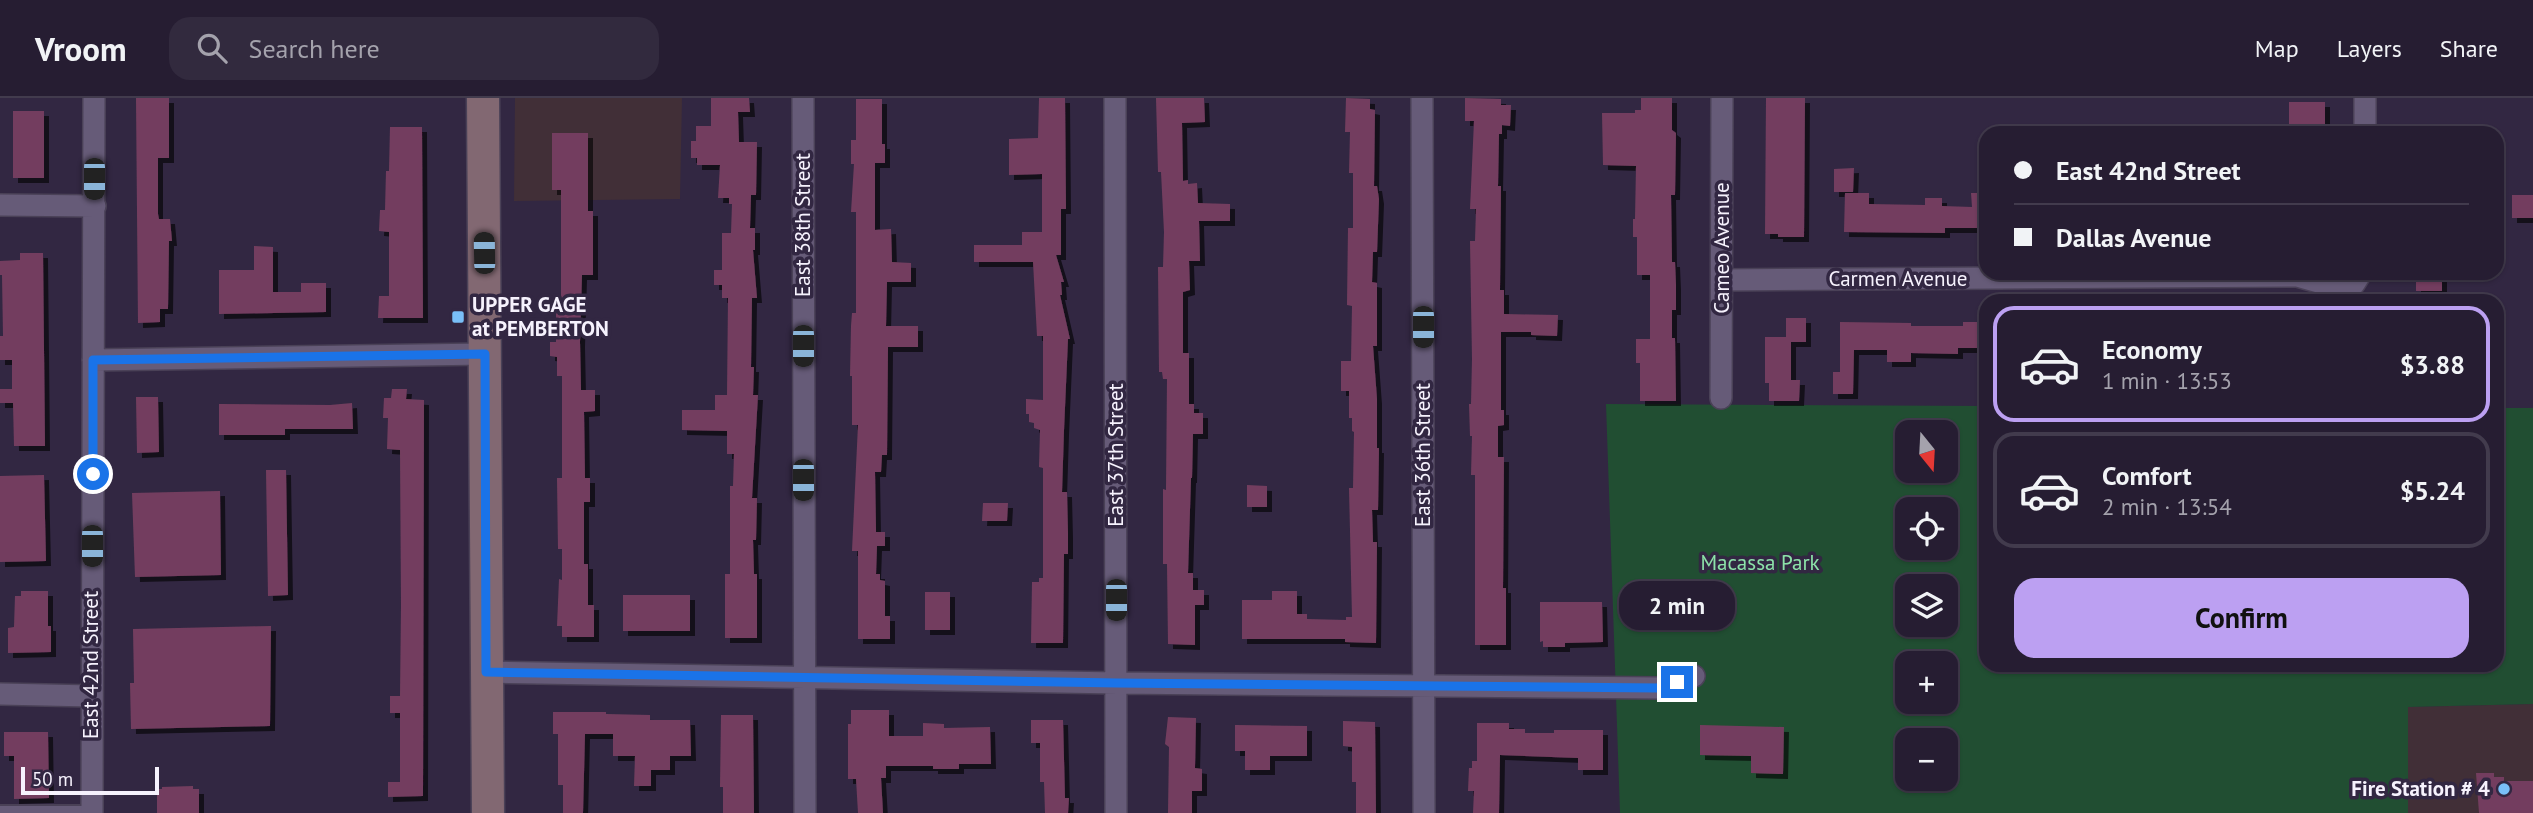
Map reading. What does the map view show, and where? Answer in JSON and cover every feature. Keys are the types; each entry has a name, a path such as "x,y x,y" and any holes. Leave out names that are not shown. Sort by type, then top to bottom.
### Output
{"main road":[{"path":"483,98 488,813"}],"street":[{"name":"East 42nd Street","path":"92,812 94,98"},
{"name":"East 38th Street","path":"803,98 805,813"},
{"name":"East 37th Street","path":"1115,98 1116,813"},
{"name":"East 36th Street","path":"1422,98 1424,813"},
{"name":"Cameo Avenue","path":"1721,398 1723,98"},
{"path":"2365,98 2365,126"},
{"path":"0,205 94,206"},
{"name":"Carmen Avenue","path":"1722,280 1979,278"},
{"name":"Carmen Avenue","path":"2311,280 2332,286 2354,284 2357,280"},
{"path":"93,360 485,354"},
{"path":"486,672 1117,683 1660,688 1694,676"},
{"path":"0,694 91,696"}],"lane":[{"path":"0,811 92,812"}],"shaded area":[{"path":"515,98 682,98 680,199 514,201"},
{"path":"2533,704 2533,813 2408,813 2407,707"}],"green space":[{"name":"Macassa Park","path":"1606,404 1979,406 1979,672 2504,672 2504,408 2533,408 2533,704 2408,707 2408,813 1620,813"}],"building":[{"path":"136,98 169,98 169,158 158,158 158,214 159,219 170,219 172,241 169,241 168,309 160,309 160,322 138,323"},
{"path":"711,98 749,98 750,112 738,112 739,142 757,142 756,195 751,195 750,228 755,228 753,250 757,298 752,298 751,367 754,367 753,395 758,395 752,498 757,498 756,540 753,540 754,574 757,574 757,638 725,638 725,574 730,574 730,486 733,486 734,454 727,454 727,431 682,430 682,410 715,410 715,395 727,395 728,298 722,298 722,285 714,285 714,270 722,270 722,233 731,233 732,204 729,204 729,198 718,198 720,165 697,165 697,158 691,158 691,141 696,141 696,126 711,126"},
{"path":"1039,98 1065,98 1066,209 1061,209 1061,255 1056,255 1064,282 1061,282 1060,295 1070,339 1062,492 1067,492 1068,533 1068,554 1064,554 1063,643 1031,643 1032,582 1039,582 1039,578 1043,578 1043,468 1039,467 1040,430 1034,428 1034,423 1029,422 1029,414 1026,414 1026,399 1043,400 1043,336 1037,336 1033,262 974,262 974,245 1022,245 1022,232 1042,232 1042,174 1009,175 1009,139 1038,138"},
{"path":"1156,98 1204,98 1205,122 1182,123 1183,181 1188,180 1188,184 1197,183 1198,203 1230,204 1230,221 1199,221 1200,261 1189,261 1190,290 1183,292 1183,353 1189,353 1189,404 1194,404 1194,413 1203,413 1203,434 1193,434 1191,478 1188,573 1193,573 1193,590 1204,590 1204,605 1195,605 1195,645 1168,644 1167,564 1163,564 1167,379 1163,379 1162,372 1159,372 1158,267 1163,267 1164,232 1161,172 1158,172"},
{"path":"1346,98 1370,99 1370,109 1375,110 1374,186 1377,186 1379,199 1377,252 1373,252 1372,282 1377,283 1377,346 1373,346 1379,448 1378,510 1372,510 1373,542 1377,542 1376,643 1345,642 1345,639 1242,639 1242,600 1272,600 1272,591 1297,591 1297,614 1307,614 1307,619 1346,620 1346,617 1352,617 1349,488 1353,488 1354,432 1352,418 1349,418 1349,391 1341,391 1341,361 1351,361 1352,306 1347,305 1348,228 1353,228 1353,173 1349,173 1350,132 1345,132"},
{"path":"1465,98 1501,99 1501,105 1511,105 1510,126 1502,125 1502,134 1499,134 1500,290 1504,290 1504,314 1558,315 1557,336 1531,335 1531,332 1501,332 1501,410 1504,410 1504,425 1498,426 1498,457 1504,457 1503,588 1506,588 1506,645 1475,645 1475,475 1471,475 1469,404 1472,359 1470,241 1475,241 1476,209 1470,209 1474,121 1465,121"},
{"path":"1641,98 1672,98 1672,130 1676,133 1675,195 1671,195 1672,262 1675,262 1676,285 1676,310 1672,310 1672,338 1675,338 1676,401 1640,401 1640,363 1636,363 1636,339 1650,339 1650,275 1637,275 1637,237 1633,237 1636,166 1603,165 1602,113 1635,113 1635,110 1641,110"},
{"path":"1766,98 1805,98 1804,237 1765,234"},
{"path":"856,99 882,99 882,144 885,144 885,163 875,163 875,230 891,229 892,262 911,263 911,282 887,282 886,326 918,326 918,347 888,347 887,455 882,455 881,472 875,472 876,532 885,532 885,546 877,546 876,574 880,574 880,580 885,581 885,616 890,616 890,639 858,639 858,551 852,551 858,425 852,425 850,376 852,313 856,313 856,212 851,212 854,164 851,164 851,140 856,140"},
{"path":"2289,102 2325,102 2325,126 2289,126"},
{"path":"13,111 44,111 44,178 13,178"},
{"path":"390,127 422,127 423,318 378,318 379,296 389,296 389,232 379,231 380,210 385,210"},
{"path":"552,133 588,133 588,211 593,211 593,275 582,275 580,342 581,390 595,390 595,411 584,412 585,478 590,478 590,502 584,502 584,564 588,564 588,605 594,605 594,637 562,637 562,626 557,626 559,579 562,580 562,549 558,549 557,478 562,478 562,376 557,376 557,357 550,356 550,342 556,342 556,300 561,300 561,190 552,190"},
{"path":"1854,168 1853,192 1834,192 1834,169"},
{"path":"1845,193 1869,193 1869,204 1925,205 1925,198 1942,198 1942,206 1972,207 1971,193 1979,193 1979,228 1945,228 1945,233 1844,232"},
{"path":"2512,195 2533,195 2533,218 2512,218"},
{"path":"254,246 273,247 273,292 301,292 301,283 326,283 326,312 219,314 219,270 254,270"},
{"path":"20,253 43,253 45,446 14,446 13,403 0,403 0,389 12,389 12,360 0,360 0,336 3,336 0,261 20,260"},
{"path":"2416,280 2442,280 2442,291 2416,291"},
{"path":"1786,318 1806,318 1806,342 1791,342 1791,380 1800,380 1799,401 1769,401 1769,383 1765,383 1765,337 1786,337"},
{"path":"1840,322 1963,326 1963,322 1979,322 1979,348 1958,348 1958,354 1911,353 1911,362 1887,362 1887,350 1854,350 1853,394 1833,394 1833,372 1840,372"},
{"path":"392,389 407,389 406,399 424,400 423,796 388,797 388,782 400,782 400,713 390,713 390,696 400,696 400,450 387,449 388,418 383,418 384,398 391,398"},
{"path":"136,397 158,397 159,452 137,453"},
{"path":"352,403 353,429 285,429 285,435 219,435 219,404"},
{"path":"266,470 286,470 288,595 268,596"},
{"path":"44,475 46,561 0,562 0,476"},
{"path":"1247,485 1267,486 1267,507 1247,507"},
{"path":"220,491 221,575 135,577 132,493"},
{"path":"983,503 1008,503 1007,521 982,521"},
{"path":"21,591 48,591 51,652 8,653 8,628 14,627 15,596 21,596"},
{"path":"925,592 950,592 950,630 925,630"},
{"path":"623,595 690,595 690,631 623,631"},
{"path":"1540,602 1602,602 1603,642 1565,643 1565,647 1543,647 1543,641 1540,642"},
{"path":"271,626 270,726 131,729 133,629"},
{"path":"851,710 889,710 889,736 923,736 923,723 944,724 944,728 990,727 991,764 959,764 959,769 886,766 886,778 881,778 883,813 858,813 856,779 848,779 848,724 851,724"},
{"path":"553,712 606,712 650,715 650,720 690,720 691,756 670,756 670,770 651,770 651,786 634,786 635,756 613,756 613,734 585,734 583,813 563,813 563,785 558,785 558,734 553,734"},
{"path":"721,715 753,715 754,813 723,813 723,787 720,787"},
{"path":"1168,717 1196,718 1195,768 1202,769 1202,791 1192,791 1192,813 1168,813 1169,747 1165,744"},
{"path":"1031,720 1063,720 1065,798 1069,798 1068,813 1045,813 1044,782 1040,782 1040,743 1031,743"},
{"path":"1343,721 1375,722 1376,813 1356,813 1356,782 1352,782 1352,747 1343,746"},
{"path":"1477,723 1509,723 1509,729 1525,729 1525,733 1603,730 1603,770 1578,770 1578,758 1500,755 1499,813 1473,813 1474,791 1468,791 1469,768 1472,768 1472,761 1477,761"},
{"path":"1235,725 1307,726 1307,756 1270,756 1270,770 1245,770 1245,751 1235,751"},
{"path":"1700,725 1784,727 1783,774 1751,773 1751,756 1700,755"},
{"path":"4,732 48,732 49,798 14,799 14,756 4,756"},
{"name":"Fire Station # 4","path":"2476,773 2494,773 2494,777 2504,777 2504,781 2533,781 2533,813 2479,813"},
{"path":"193,786 193,789 199,789 199,813 157,813 157,789"}],"place":[{"name":"UPPER GAGE at PEMBERTON","path":"458,317"},
{"name":"Fire Station # 4","path":"2504,789"}],"route":[{"path":"93,474 93,360 485,354 486,672 1423,687 1660,688 1677,682"}]}
